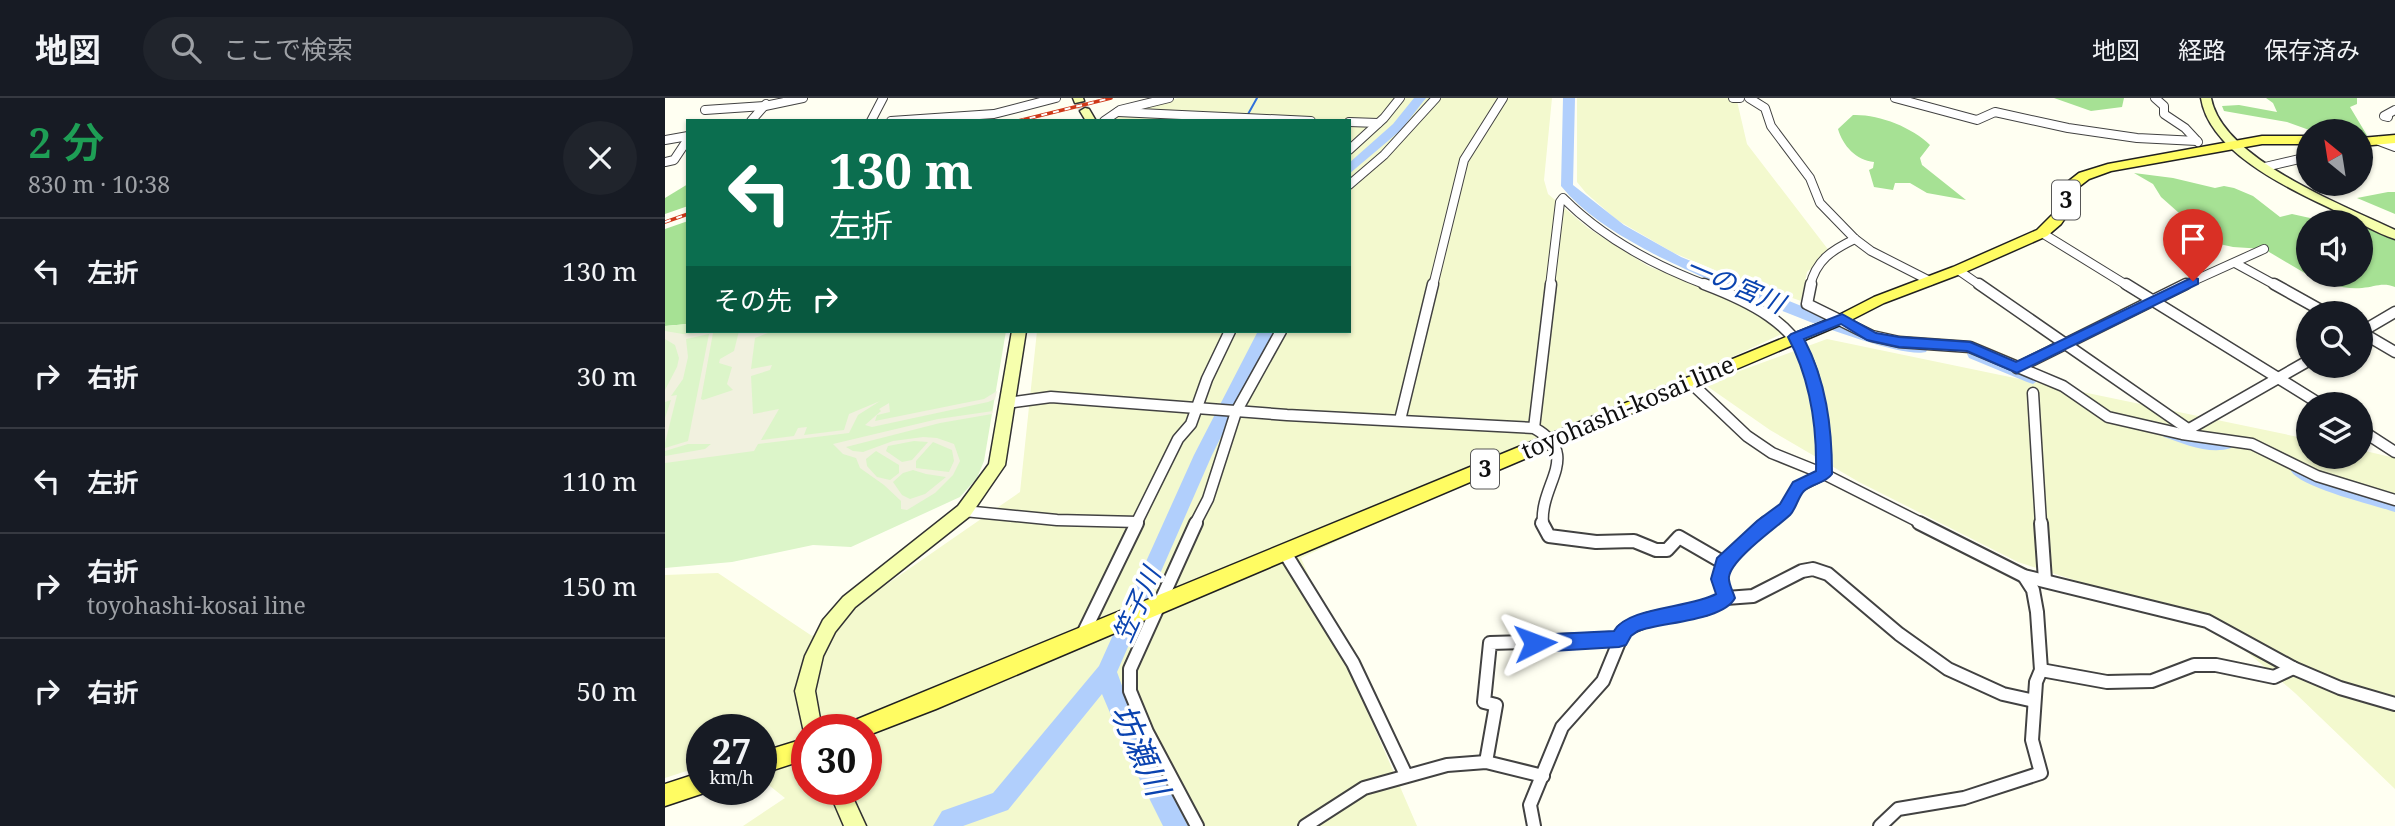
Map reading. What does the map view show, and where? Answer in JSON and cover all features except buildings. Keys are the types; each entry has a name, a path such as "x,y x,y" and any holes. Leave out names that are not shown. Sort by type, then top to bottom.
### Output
{"main road":[{"path":"2373,141 2395,139"},
{"name":"toyohashi-kosai line","path":"882,719 1285,553 2042,233 2056,222 2063,211 2070,187 2084,176 2201,146 2236,145 2262,140 2296,140"},
{"path":"665,795 686,788"}],"street":[{"path":"753,119 769,98"},
{"path":"705,110 765,106 803,98"},
{"path":"872,119 884,98"},
{"path":"920,119 994,114 1056,98"},
{"path":"1108,119 1118,113 1169,98"},
{"path":"1351,148 1400,98"},
{"path":"1351,183 1392,147 1436,98"},
{"path":"1400,421 1464,160 1503,98"},
{"path":"1733,98 1740,98"},
{"path":"1749,98 1765,108 1771,126 1810,178 1820,203 1855,239 1871,251 1930,281"},
{"path":"1895,98 1977,120 1995,112 2068,128 2201,146"},
{"path":"2155,98 2164,106"},
{"path":"2170,98 2164,106 2164,114 2185,128 2201,146"},
{"path":"2206,98 2212,120 2236,145 2265,167 2395,234"},
{"path":"731,118 739,108"},
{"path":"2393,120 2384,116 2395,110"},
{"path":"1118,113 1263,119"},
{"path":"1351,122 1378,123"},
{"path":"665,140 686,137"},
{"path":"671,162 686,140"},
{"path":"2373,143 2395,147"},
{"path":"2265,167 2296,160"},
{"path":"1534,428 1560,202 1563,198 1579,215 1666,268 1754,303 1795,337 1810,365 1824,433 1823,474"},
{"path":"2042,233 2301,392"},
{"path":"1855,239 1833,249 1813,269 1807,304 1872,336 1899,342 1970,347 2063,386 2108,417 2252,444 2317,476 2395,500"},
{"path":"2017,368 2152,300 2264,249"},
{"path":"2235,263 2304,301"},
{"path":"1958,270 2064,343 2185,432"},
{"path":"2395,312 2361,332 2395,352"},
{"path":"809,714 805,691 814,656 828,626 849,602 964,511 997,465 1003,444 1019,333"},
{"path":"1088,635 1178,439 1200,410 1207,379 1229,333"},
{"path":"1197,826 1147,732 1130,691 1130,670 1151,608 1208,499 1236,412 1279,333"},
{"path":"2185,432 2296,367"},
{"path":"1690,382 1747,436 1772,453 1823,474 2024,576 2207,621 2293,668 2340,688 2395,704"},
{"path":"2033,393 2045,580"},
{"path":"1007,402 1051,397 1200,410 1534,428 1554,439 1557,446 1556,463 1542,522 1549,536 1595,542 1634,541 1656,550 1667,550 1679,537 1724,564"},
{"path":"2373,438 2395,452"},
{"path":"1726,598 1719,579 1724,564 1757,534 1763,525 1786,509 1798,487 1823,474"},
{"path":"964,511 1057,520 1138,522"},
{"path":"1285,553 1353,663 1406,775"},
{"path":"1534,826 1530,805 1562,727 1604,681 1624,630 1649,619 1704,609 1726,598 1753,596 1802,571 1813,569 1828,574 1922,654 1980,685 2012,698 2034,701"},
{"path":"1880,826 1898,809 1964,799 2041,772 2032,740 2036,682 2041,670 2035,597 2024,576"},
{"path":"1486,762 1496,705 1484,702 1490,643 1619,639"},
{"path":"2041,670 2107,682 2152,681 2194,665 2216,665 2274,677 2293,668"},
{"path":"1304,826 1364,788 1447,765 1486,762 1543,776"},
{"path":"845,805 855,826"}],"green space":[{"path":"1178,98 1552,98 1544,180 1548,194 1588,228 1648,266 1786,320 1786,332 1301,558 1417,826 743,826 785,798 777,792 777,714 686,714 686,771 665,778 665,575 718,573 812,636 1020,492 1037,333 1351,333 1351,119 1112,119 1126,111"},
{"path":"1577,98 1740,98 1737,101 1747,144 1830,252 1807,272 1801,301 1734,278 1674,253 1617,220 1586,193 1577,182"},
{"path":"2054,98 2124,98 2122,107 2091,111"},
{"path":"2266,98 2357,98 2357,104 2350,107 2357,119 2296,119 2296,125 2224,111 2222,106 2239,105 2277,112 2273,103"},
{"path":"1853,115 1884,119 1923,139 1930,145 1920,158 1922,165 1966,200 1927,193 1910,183 1895,183 1893,190 1874,187 1869,170 1873,168 1874,162 1867,161 1851,151 1838,129"},
{"path":"2134,173 2173,178 2215,188 2234,188 2253,196 2280,217 2296,215 2296,268 2264,249 2233,247 2201,240 2169,220 2179,213 2161,197 2153,184"},
{"path":"686,185 686,207 665,214 665,198"},
{"path":"2395,192 2395,214 2357,198"},
{"path":"686,222 686,324 665,326 665,229"},
{"path":"2373,224 2395,235 2395,287 2373,286"},
{"path":"686,324 686,333 1006,333 984,461 977,478 960,497 851,547 813,545 732,562 665,568 665,326"},
{"path":"1827,339 2296,437 2296,469 2373,469 2373,453 2395,458 2395,789 2295,693 2217,626 2018,562 1859,482 1770,430 1704,384"}],"shaded area":[{"path":"665,331 683,334 713,333 701,399 703,400 733,390 727,384 732,367 719,363 720,359 734,351 738,333 768,333 755,338 751,369 772,365 770,370 751,376 753,414 779,409 761,440 794,436 798,428 807,427 804,435 844,430 849,414 880,401 858,415 849,433 758,444 754,451 665,463 665,456 705,449 711,444 688,444 665,451 665,448 688,441 709,334 686,339 688,357 683,379 671,396 677,395 665,443 665,418 671,400 665,402 665,390 679,358 675,345 665,339"},
{"path":"997,391 995,399 988,402 872,427 865,425 881,411 879,409 889,403 890,412 877,415 875,421 984,399"},
{"path":"993,411 992,414 940,423 846,447 863,452 893,441 923,437 937,438 954,444 960,461 953,475 935,493 907,510 901,509 901,501 884,485 860,468 856,458 843,454 833,444 938,419","holes":["914,441 928,442 912,460 902,462 886,451 888,446","933,442 952,450 954,461 949,472 916,468 916,461","876,451 899,465 899,473 890,480 877,477 867,466 866,459","913,470 946,477 925,494 910,499 902,495 893,482 903,473"]}],"waterway":[{"path":"1247,116 1257,98"},
{"name":"笠子川","path":"1351,168 1397,127 1420,98"},
{"name":"一の宮川","path":"1569,98 1567,186 1592,209 1647,245 1706,273 1844,329 1888,343 1920,348"},
{"name":"笠子川","path":"1107,672 1203,455 1265,333"},
{"name":"一の宮川","path":"1975,354 2033,378"},
{"name":"一の宮川","path":"2170,433 2195,441 2225,444"},
{"name":"一の宮川","path":"2300,471 2324,483 2395,505"},
{"name":"笠子川","path":"945,826 950,819 1000,802 1107,672"},
{"name":"坊瀬川","path":"1107,672 1128,732 1176,826"}],"tunnel":[{"path":"1079,101 1085,111"}],"railway":[{"path":"1026,119 1111,98"},
{"path":"665,222 686,215"}],"route":[{"path":"1535,643 1619,639 1624,630 1649,619 1704,609 1726,598 1719,579 1724,564 1757,534 1763,525 1786,509 1798,487 1823,474 1824,433 1810,365 1795,337 1842,319 1872,336 1899,342 1970,347 2017,368 2193,281"}]}
